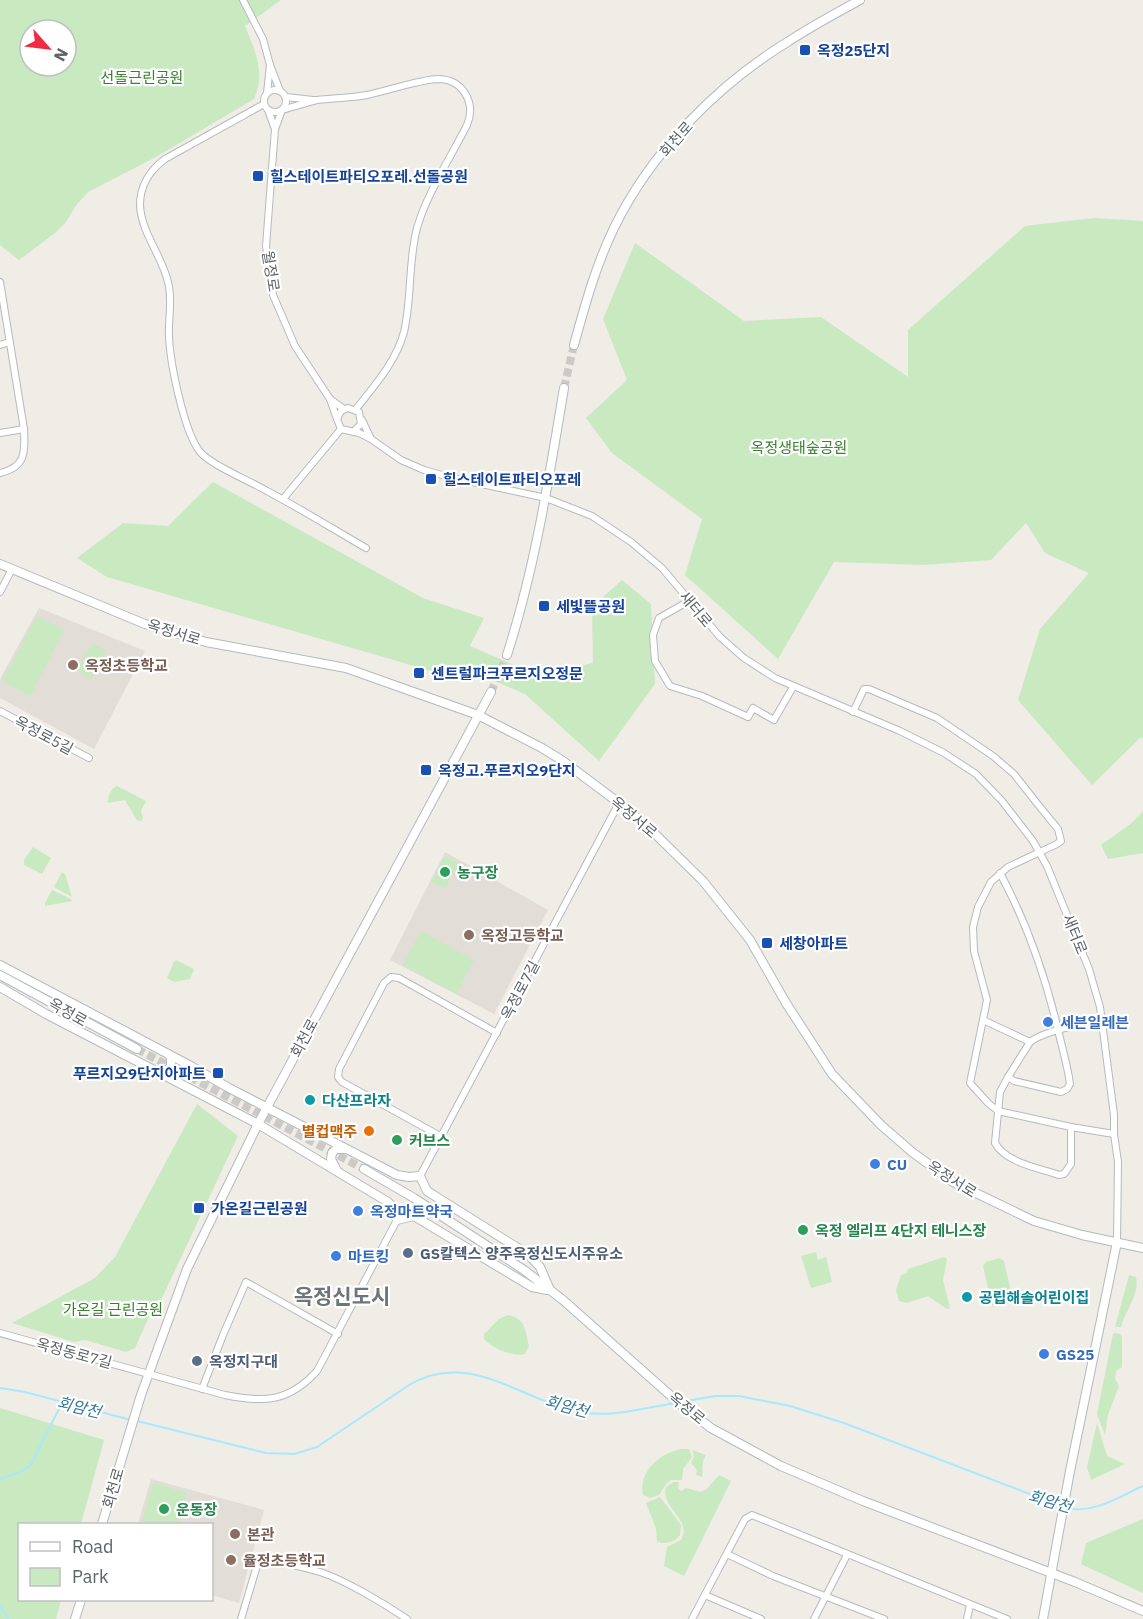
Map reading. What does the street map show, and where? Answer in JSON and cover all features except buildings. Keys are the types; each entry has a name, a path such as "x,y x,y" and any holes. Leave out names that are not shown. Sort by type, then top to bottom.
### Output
{"main road":[{"name":"회천로","path":"574,345 590,286 614,228 639,187 680,132 709,103 754,65 787,42 860,0"},
{"path":"507,655 524,595 546,498 564,388"},
{"name":"옥정서로","path":"0,564 145,624 206,642 346,668 478,715 563,761 647,826 703,881 750,940 815,1050 832,1074 880,1125 953,1182 982,1197 1056,1229 1143,1248"},
{"name":"회천로","path":"102,1523 148,1374 180,1294 187,1269 258,1124 491,692"},
{"path":"0,965 427,1191 529,1255 540,1267 550,1290"},
{"name":"옥정로","path":"0,975 137,1049"},
{"path":"0,987 46,1014 258,1124 532,1287 550,1290"},
{"path":"159,1073 167,1071 171,1066 171,1057 168,1054"},
{"path":"337,1172 331,1159 332,1153 339,1148 349,1149"},
{"name":"옥정로","path":"364,1168 433,1209 550,1290 711,1428 781,1466 863,1501 1052,1573 1143,1611"},
{"path":"397,1175 420,1176 427,1191"},
{"path":"388,1202 393,1207 397,1220 414,1216"},
{"path":"1043,1619 1070,1471 1117,1242"},
{"path":"75,1619 80,1601"}],"street":[{"path":"243,0 263,39 270,65 286,104 275,129"},
{"path":"270,65 266,107 275,129"},
{"path":"266,107 275,112 316,100 366,95 440,79 452,82 461,88 466,93 471,107 471,117 423,210 417,229 406,317 398,348 386,370 356,410"},
{"path":"267,93 273,90 316,100"},
{"path":"266,107 165,159 155,166 142,191 141,216 168,280 172,305 170,347 189,436 206,458 283,499 366,548"},
{"name":"월정로","path":"275,129 266,246 273,295 295,346 330,399"},
{"path":"0,282 25,447 20,462 13,470 0,473"},
{"path":"0,345 10,342"},
{"path":"330,399 344,409 356,410"},
{"path":"330,399 341,429"},
{"path":"337,419 344,409"},
{"path":"356,410 371,439"},
{"path":"353,432 359,428 362,420"},
{"path":"0,433 24,429"},
{"path":"283,499 341,429"},
{"path":"341,429 371,439 401,460 424,470 546,498"},
{"name":"새터로","path":"546,498 592,516 631,542 662,568 720,637 744,658 775,678 900,730 944,753 976,774 1002,801 1033,841 1070,919 1085,959 1102,1018 1118,1162 1117,1242"},
{"path":"0,592 12,569"},
{"path":"689,601 659,618 653,635 655,661 670,686 702,696 748,717 753,708 774,720 793,687"},
{"path":"853,712 861,693 864,689 869,689 937,718 993,756 1014,774 1058,829 1060,841 1008,867 991,882 984,894 973,927 974,951 987,1000 970,1083 998,1111 1114,1134"},
{"name":"옥정로5길","path":"0,711 89,758"},
{"name":"옥정로7길","path":"420,1176 619,803"},
{"path":"1000,873 1019,910 1046,980 1070,1084 1061,1092 1014,1081 1008,1077"},
{"path":"442,1137 342,1082 338,1077 339,1070 384,983 391,977 407,983 496,1033"},
{"path":"1071,1127 1071,1164 1064,1174 1059,1175 1019,1161 999,1150 995,1143 1000,1092 1030,1042 1035,1038 1102,1018"},
{"path":"983,1020 1030,1042"},
{"name":"옥정동로7길","path":"0,1333 202,1389 253,1400 282,1396 307,1383 317,1371 397,1220"},
{"path":"202,1389 246,1282 338,1334"},
{"path":"692,1619 745,1519 752,1515 1007,1619"},
{"path":"727,1554 773,1576 884,1619"},
{"path":"814,1619 847,1555"},
{"path":"241,1619 259,1559 290,1564 322,1573 407,1619"},
{"path":"705,1595 757,1618"},
{"path":"967,1619 970,1605"}],"shaded area":[{"name":"옥정초등학교","path":"39,608 145,651 94,749 0,698 0,679"},
{"name":"옥정고등학교","path":"445,852 548,910 494,1014 390,960"},
{"name":"율정초등학교","path":"151,1479 264,1510 239,1603 213,1595 213,1523 138,1523"}],"green space":[{"name":"선돌근린공원","path":"0,0 281,0 245,26 258,62 259,80 254,99 156,157 88,192 55,233 19,260 0,245"},
{"name":"옥정생태숲공원","path":"1094,218 1143,221 1143,739 1141,737 1092,785 1018,700 1040,629 1089,573 1045,553 1026,523 991,560 924,565 834,562 778,659 685,575 702,519 612,453 586,418 627,380 603,319 635,243 744,321 821,317 908,377 908,330 1025,226"},
{"path":"213,482 423,598 484,618 470,646 537,675 593,663 592,607 622,580 651,604 655,684 599,761 525,694 457,665 452,677 107,577 77,558 123,523 168,526"},
{"path":"37,616 64,630 30,696 2,681"},
{"path":"92,643 106,651 91,679 77,671"},
{"path":"117,786 146,801 141,811 143,818 141,821 137,820 125,800 108,803 110,793"},
{"path":"1143,811 1143,853 1108,859 1101,845 1133,822"},
{"path":"33,847 51,858 42,874 24,865 24,860"},
{"name":"농구장","path":"445,856 459,863 445,888 431,882"},
{"path":"62,872 65,874 72,897 54,887"},
{"path":"52,890 71,899 72,901 45,906"},
{"path":"421,931 474,960 456,994 403,965"},
{"path":"176,960 194,969 190,979 174,982 167,978"},
{"name":"가온길 근린공원","path":"197,1104 238,1136 162,1298 152,1310 135,1348 126,1352 85,1340 74,1342 12,1323 95,1278 115,1257"},
{"path":"816,1252 818,1260 826,1257 832,1282 811,1288 801,1256"},
{"path":"944,1257 947,1259 943,1280 950,1308 947,1309 928,1296 907,1303 899,1301 896,1290 901,1275 907,1273 908,1269"},
{"path":"999,1258 1004,1261 1012,1297 1010,1303 996,1307 992,1306 983,1266 986,1262"},
{"path":"1129,1275 1136,1277 1136,1290 1121,1327 1115,1327"},
{"path":"508,1315 518,1319 524,1326 529,1346 525,1354 503,1351 484,1339 484,1334 499,1319"},
{"path":"1115,1333 1122,1337 1122,1367 1116,1371 1115,1379 1119,1386 1108,1415 1105,1435 1097,1414"},
{"path":"0,1408 104,1440 81,1523 18,1523 18,1601 61,1601 56,1619 0,1619"},
{"path":"1097,1423 1107,1456 1125,1464 1091,1480 1087,1467"},
{"path":"689,1449 692,1457 683,1469 682,1480 671,1480 659,1495 650,1498 643,1495 644,1478 653,1464 666,1454"},
{"path":"692,1450 706,1455 703,1461 702,1477 696,1475 697,1470 691,1463 694,1457"},
{"path":"719,1475 731,1481 684,1576 664,1566 667,1547 681,1540 684,1532 680,1519 665,1495 666,1487 679,1482 678,1488 681,1491 686,1488 701,1492 707,1489"},
{"name":"운동장","path":"153,1483 187,1493 178,1523 141,1523"},
{"path":"660,1497 681,1525 680,1535 675,1540 666,1543 657,1542 656,1528 646,1503"},
{"path":"1143,1519 1143,1593 1081,1564 1086,1543"}],"waterway":[{"name":"회암천","path":"137,1421 266,1453 294,1454 317,1447 409,1385 431,1375 453,1372 495,1380 558,1406 591,1414 640,1410 675,1403"},
{"name":"회암천","path":"0,1388 25,1392 131,1420"},
{"name":"회암천","path":"681,1402 715,1396 739,1396 790,1406 844,1423 1061,1506"},
{"path":"0,1479 30,1466 62,1403"},
{"name":"회암천","path":"1066,1508 1097,1507 1143,1486"},
{"path":"0,1606 8,1619"}],"tunnel":[{"path":"564,388 574,345"},
{"path":"491,692 507,655"},
{"path":"137,1049 364,1169"}],"place":[{"name":"옥정25단지","path":"805,50"},
{"name":"힐스테이트파티오포레.선돌공원","path":"258,176"},
{"name":"힐스테이트파티오포레","path":"431,479"},
{"name":"세빛뜰공원","path":"544,606"},
{"name":"옥정초등학교","path":"73,665"},
{"name":"센트럴파크푸르지오정문","path":"419,673"},
{"name":"옥정고.푸르지오9단지","path":"426,770"},
{"name":"농구장","path":"445,872"},
{"name":"옥정고등학교","path":"469,935"},
{"name":"세창아파트","path":"767,943"},
{"name":"세븐일레븐","path":"1048,1022"},
{"name":"푸르지오9단지아파트","path":"218,1073"},
{"name":"다산프라자","path":"310,1100"},
{"name":"별컵맥주","path":"369,1131"},
{"name":"커브스","path":"397,1140"},
{"name":"CU","path":"875,1164"},
{"name":"가온길근린공원","path":"199,1208"},
{"name":"옥정마트약국","path":"358,1211"},
{"name":"옥정 엘리프 4단지 테니스장","path":"803,1230"},
{"name":"GS칼텍스 양주옥정신도시주유소","path":"408,1253"},
{"name":"마트킹","path":"336,1256"},
{"name":"공립해솔어린이집","path":"967,1297"},
{"name":"GS25","path":"1044,1354"},
{"name":"옥정지구대","path":"197,1361"},
{"name":"운동장","path":"164,1509"},
{"name":"본관","path":"235,1534"},
{"name":"율정초등학교","path":"231,1560"}],"district":[{"name":"옥정신도시","path":"342,1296"}]}
